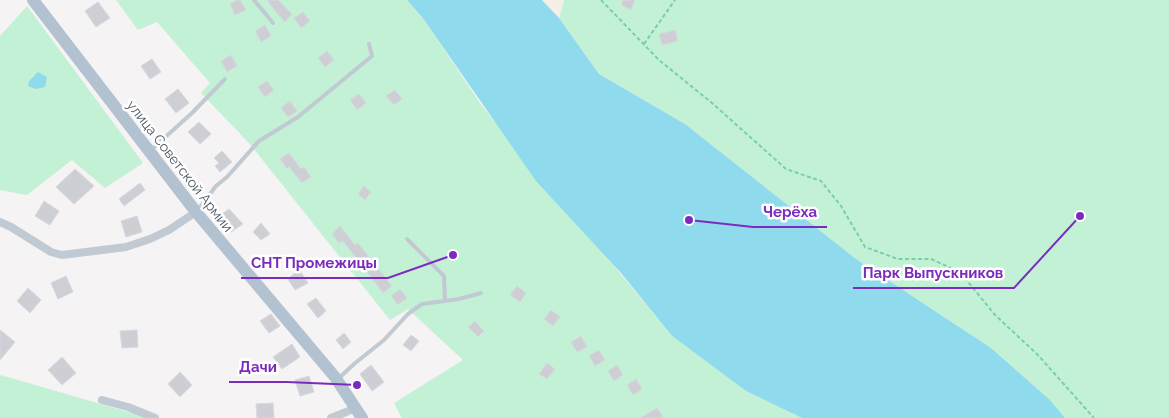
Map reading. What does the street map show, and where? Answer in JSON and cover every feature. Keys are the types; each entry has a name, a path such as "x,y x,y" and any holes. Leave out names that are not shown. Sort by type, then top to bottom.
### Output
{"main road":[{"name":"улица Советской Армии","path":"33,0 196,212 337,380 359,413"}],"street":[{"path":"0,222 51,252 62,255 126,247 169,230 196,212"},
{"path":"102,400 128,407 155,418"},
{"path":"331,418 359,413"}],"lane":[{"path":"254,0 273,23"},
{"path":"196,212 216,186 259,141 298,117 372,56 370,44"},
{"path":"149,152 192,113 225,79"},
{"path":"407,239 444,276 445,300"},
{"path":"337,380 384,340 408,314 422,304 459,299 481,293"}],"path":[{"path":"601,0 659,60 712,103 786,169 821,181 841,206 865,247 898,259 931,259 960,272 995,315 1037,354 1094,418"},
{"path":"644,44 675,0"}],"green space":[{"path":"116,0 407,0 422,17 482,106 672,336 746,391 802,418 402,418 394,403 463,360 408,309 390,320 249,143 201,93 210,83 157,22 138,30"},
{"path":"564,0 1169,0 1169,418 1065,418 1050,400 991,348 856,259 685,124 599,74 559,18"},
{"path":"27,6 143,163 105,188 72,160 27,195 0,190 0,36"},
{"path":"0,375 18,380 149,418 0,418"}],"sand":[{"path":"542,0 564,0 559,18"}],"water":[{"path":"407,0 542,0 559,18 599,74 685,124 856,259 991,348 1050,400 1065,418 802,418 746,391 672,336 621,273 536,181 422,17"},
{"path":"38,72 47,77 45,87 36,89 28,86 29,81"}],"building":[{"path":"240,0 246,10 235,15 230,4"},
{"path":"267,0 278,0 292,14 285,22"},
{"path":"623,0 635,0 631,10 621,5"},
{"path":"98,2 110,18 96,27 85,11"},
{"path":"303,12 310,21 301,28 294,18"},
{"path":"265,25 271,36 261,42 255,31"},
{"path":"675,30 678,41 662,45 659,34"},
{"path":"327,51 334,60 325,67 318,58"},
{"path":"231,55 237,66 227,72 221,61"},
{"path":"152,59 161,72 150,79 141,66"},
{"path":"267,81 274,90 265,97 258,87"},
{"path":"178,89 189,103 176,113 165,99"},
{"path":"395,90 402,99 394,105 386,96"},
{"path":"359,94 366,103 357,110 350,100"},
{"path":"290,101 297,111 288,117 281,108"},
{"path":"199,122 211,134 200,144 188,132"},
{"path":"222,151 232,162 220,172 215,166 219,163 214,158"},
{"path":"289,153 301,169 304,167 311,177 302,183 289,167 287,169 280,159"},
{"path":"75,169 94,186 74,204 56,187"},
{"path":"140,183 145,190 124,206 119,199"},
{"path":"364,186 371,192 365,200 358,194"},
{"path":"44,201 59,211 50,225 35,216"},
{"path":"229,209 243,224 231,232 219,216"},
{"path":"137,216 142,232 126,237 121,221"},
{"path":"261,223 270,234 261,240 253,232"},
{"path":"340,226 355,245 358,243 392,286 383,293 343,241 339,243 332,234"},
{"path":"299,269 308,283 295,290 288,279"},
{"path":"66,276 73,292 58,299 51,283"},
{"path":"517,286 526,293 520,302 510,295"},
{"path":"28,288 41,300 30,313 17,301"},
{"path":"400,289 407,298 398,305 391,296"},
{"path":"316,298 326,311 318,318 307,304"},
{"path":"551,310 560,317 553,326 544,319"},
{"path":"271,314 280,326 269,333 260,321"},
{"path":"475,321 484,331 478,337 468,327"},
{"path":"0,330 15,342 0,360"},
{"path":"137,330 138,347 122,348 120,331"},
{"path":"344,333 351,342 343,349 336,340"},
{"path":"411,335 419,341 411,351 403,345"},
{"path":"581,336 587,347 577,352 571,342"},
{"path":"292,344 300,357 282,369 273,357"},
{"path":"599,350 605,360 595,366 589,356"},
{"path":"62,357 76,373 62,385 48,370"},
{"path":"547,363 555,369 547,379 539,374"},
{"path":"371,365 384,382 372,391 360,374"},
{"path":"617,365 623,375 614,381 608,371"},
{"path":"180,372 192,385 180,397 168,384"},
{"path":"309,376 314,392 300,396 295,380"},
{"path":"636,379 642,389 633,395 627,385"},
{"path":"273,403 274,418 257,418 256,404"},
{"path":"657,408 664,418 640,418"}],"place":[{"name":"Парк Выпускников","path":"1080,216"},
{"name":"Черёха","path":"689,220"},
{"name":"СНТ Промежицы","path":"453,255"},
{"name":"Дачи","path":"357,385"}]}
